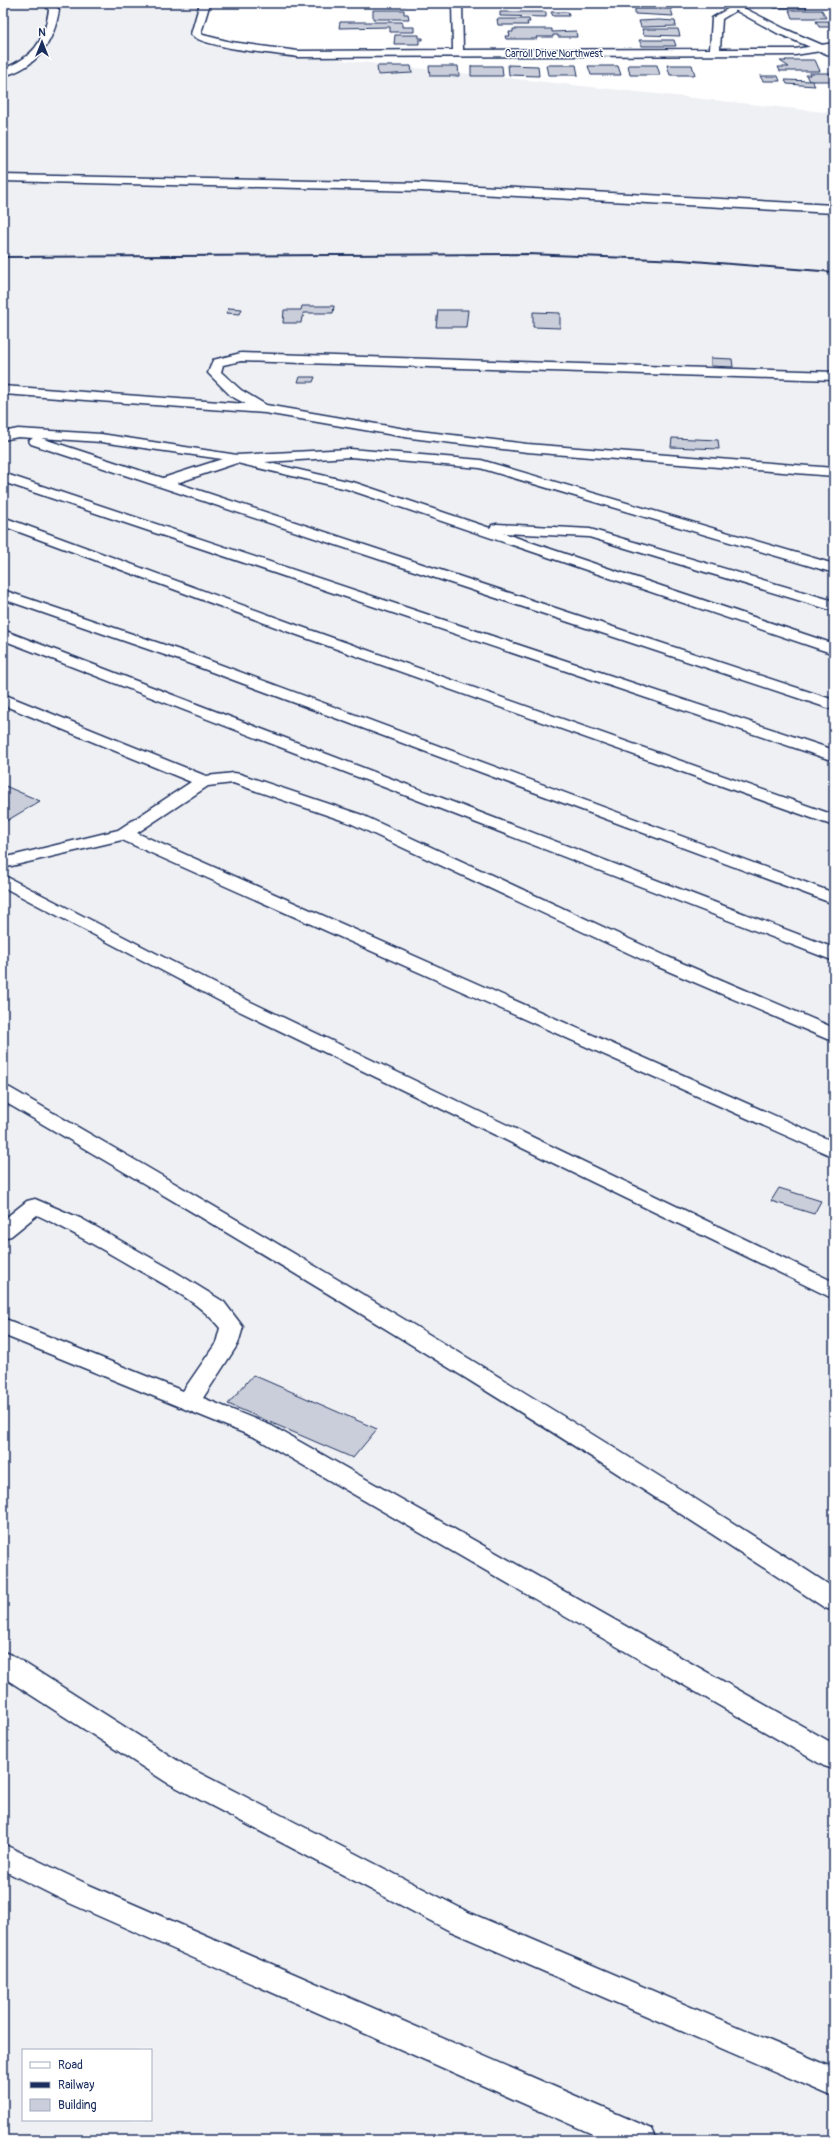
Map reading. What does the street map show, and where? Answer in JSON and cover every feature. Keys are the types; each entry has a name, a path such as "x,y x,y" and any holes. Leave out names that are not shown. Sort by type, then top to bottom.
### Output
{"street":[{"path":"3,73 30,61 37,54 53,21 54,10 48,3"},
{"name":"Carroll Drive Northwest","path":"205,3 196,34 199,37 231,45 274,52 326,55 715,53 795,52 834,46"},
{"path":"457,3 458,54"},
{"path":"715,53 715,29 717,18 730,6 834,54"},
{"path":"3,178 301,183 415,187 834,209"}],"lane":[{"path":"265,409 236,393 214,373 217,363 241,357 276,357 834,376"},
{"path":"3,390 106,396 265,409 411,434 527,448 834,472"},
{"path":"9,435 101,438 236,459 351,486 834,649"},
{"path":"9,435 163,483 834,705"},
{"path":"163,483 236,459 350,453 481,464 834,569"},
{"path":"3,477 82,505 834,756"},
{"path":"3,520 294,629 834,821"},
{"path":"471,526 590,533 834,606"},
{"path":"795,558 834,558"},
{"path":"3,594 191,659 834,899"},
{"path":"3,635 834,955"},
{"path":"3,699 204,781"},
{"path":"3,863 124,834 204,781 234,778 356,819 661,961 834,1035"},
{"path":"124,834 834,1150"},
{"path":"3,880 244,1006 834,1291"},
{"path":"3,1092 152,1177 395,1323 692,1507 834,1601"},
{"path":"3,1230 35,1206 74,1224 161,1273 216,1308 232,1327 227,1344 188,1402"},
{"path":"3,1326 264,1432 655,1654 834,1758"},
{"path":"3,1663 176,1774 458,1921 834,2083"},
{"path":"3,1856 77,1893 641,2140"}],"shaded area":[{"path":"3,3 206,3 202,45 834,113 834,2140 3,2140"}],"building":[{"path":"373,3 407,3 407,5 374,6"},
{"path":"496,3 526,3 526,6 497,6"},
{"path":"770,3 804,3 807,8 774,8"},
{"path":"635,9 671,9 673,16 635,14"},
{"path":"373,10 404,10 404,14 408,14 409,19 373,19"},
{"path":"789,10 822,10 826,18 792,18"},
{"path":"500,12 546,12 546,17 500,16"},
{"path":"551,12 568,12 569,16 553,16"},
{"path":"497,19 529,19 530,22 527,22 528,25 498,25"},
{"path":"639,21 675,21 676,26 641,27"},
{"path":"816,21 834,21 834,27 819,27"},
{"path":"340,22 402,22 402,27 414,27 414,32 390,32 390,27 339,28"},
{"path":"513,29 552,29 552,32 576,31 577,37 558,37 558,35 553,35 553,37 536,37 537,39 506,39 505,36 510,36 509,32 513,32"},
{"path":"642,29 678,29 680,36 644,35"},
{"path":"395,35 419,35 419,38 423,38 423,40 419,40 419,44 394,44"},
{"path":"639,40 674,40 676,46 642,46"},
{"path":"785,60 815,60 820,71 780,71 778,67 789,67 780,61 786,61"},
{"path":"508,65 538,66 539,76 509,75"},
{"path":"546,65 576,65 578,75 548,75"},
{"path":"628,65 657,65 660,75 630,75"},
{"path":"667,65 692,65 695,75 670,75"},
{"path":"377,66 411,66 412,73 378,75"},
{"path":"429,66 458,66 459,76 430,76"},
{"path":"471,66 502,66 503,76 471,76"},
{"path":"588,66 618,66 621,75 591,75"},
{"path":"809,73 834,73 834,81 809,81 806,75 810,75"},
{"path":"760,76 778,76 780,81 763,81"},
{"path":"785,80 812,81 815,86 787,84"},
{"path":"302,306 334,306 333,313 303,313 304,317 302,317 301,323 283,323 284,310 301,310"},
{"path":"229,308 242,309 240,314 226,313"},
{"path":"438,310 468,310 466,327 436,327"},
{"path":"533,312 560,313 560,328 533,327"},
{"path":"711,358 732,359 733,367 711,366"},
{"path":"300,377 315,377 313,382 298,382"},
{"path":"672,438 718,440 719,449 671,447"},
{"path":"3,785 40,801 3,823"},
{"path":"779,1188 821,1201 814,1214 771,1201"},
{"path":"253,1375 377,1429 353,1458 228,1404"}],"railway":[{"path":"3,257 528,254 681,260 834,272"}]}
